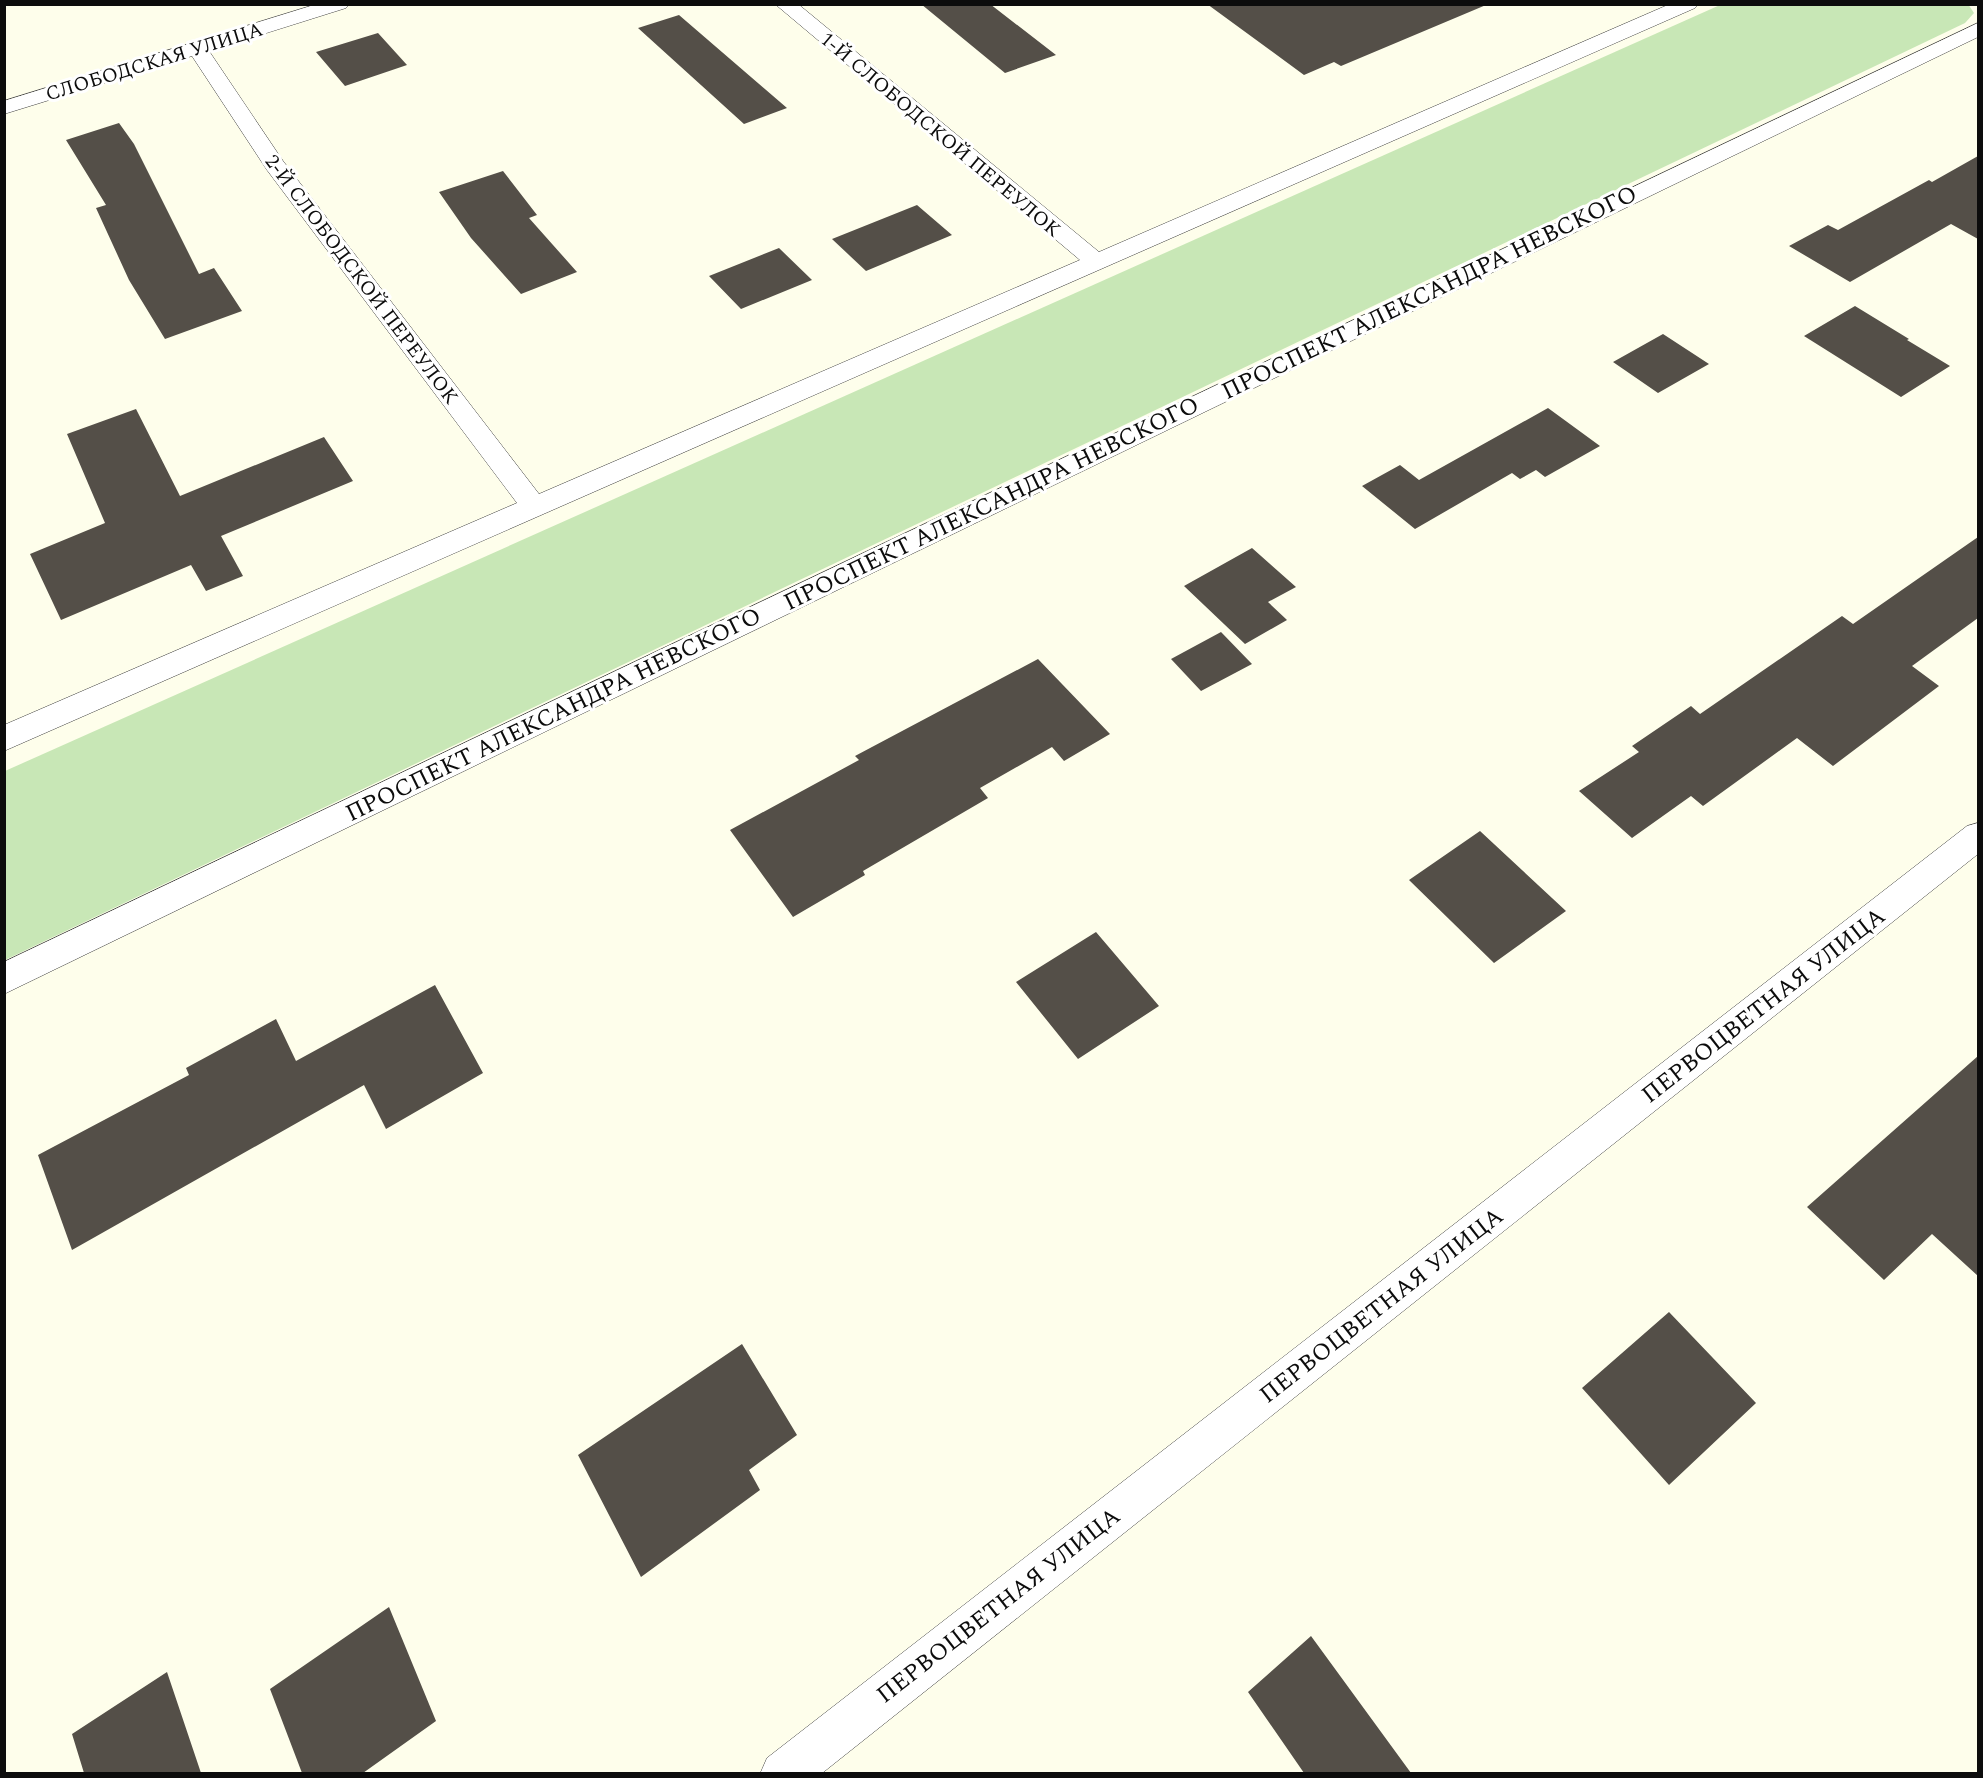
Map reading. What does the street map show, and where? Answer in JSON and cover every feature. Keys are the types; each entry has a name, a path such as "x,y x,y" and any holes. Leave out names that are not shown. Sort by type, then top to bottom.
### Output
{"street":[{"name":"СЛОБОДСКАЯ УЛИЦА","path":"4,108 339,4"},
{"name":"1-Й СЛОБОДСКОЙ ПЕРЕУЛОК","path":"785,4 1098,263"},
{"path":"4,739 1688,4"},
{"name":"ПРОСПЕКТ АЛЕКСАНДРА НЕВСКОГО","path":"4,979 1978,29"},
{"name":"2-Й СЛОБОДСКОЙ ПЕРЕУЛОК","path":"196,48 275,165 534,506"},
{"name":"ПЕРВОЦВЕТНАЯ УЛИЦА","path":"783,1773 1978,836"}],"green space":[{"path":"1968,4 1974,13 1965,23 5,960 5,771 1720,5"}],"building":[{"path":"921,4 990,4 1056,55 1005,73"},
{"path":"1207,4 1486,5 1341,66 1334,62 1304,75"},
{"path":"679,15 787,108 744,124 638,28"},
{"path":"378,33 407,65 345,86 316,52"},
{"path":"119,123 134,144 199,274 214,268 242,311 165,339 129,280 96,208 106,205 66,140"},
{"path":"1978,156 1978,239 1951,224 1850,282 1789,246 1828,225 1838,230"},
{"path":"503,171 537,215 529,218 577,272 521,294 471,238 439,192"},
{"path":"917,205 952,235 866,271 832,239"},
{"path":"779,248 812,280 741,309 709,276"},
{"path":"1855,306 1950,366 1901,397 1804,336"},
{"path":"1663,334 1709,364 1658,393 1613,362"},
{"path":"1548,408 1600,446 1545,477 1536,470 1520,479 1512,473 1415,529 1362,486 1400,465 1419,480"},
{"path":"136,409 180,496 324,437 353,481 221,536 243,576 206,591 191,565 61,620 30,554 105,523 67,434"},
{"path":"1978,537 1978,618 1912,666 1939,686 1833,766 1797,738 1703,806 1691,796 1632,838 1579,791 1639,752 1632,746 1691,706 1700,714 1842,616 1853,624"},
{"path":"1252,548 1296,587 1268,602 1287,620 1245,644 1184,586"},
{"path":"1221,632 1252,664 1201,691 1171,659"},
{"path":"1038,659 1110,734 1064,761 1052,747 980,788 988,798 863,871 865,875 793,917 730,830 859,760 855,756"},
{"path":"1480,831 1566,911 1494,963 1409,880"},
{"path":"1096,932 1159,1006 1078,1059 1016,982"},
{"path":"435,985 483,1073 386,1129 364,1085 72,1250 38,1155 189,1075 186,1068 276,1019 296,1061"},
{"path":"1978,1056 1978,1276 1932,1234 1884,1280 1807,1207"},
{"path":"1669,1312 1756,1403 1669,1485 1582,1388"},
{"path":"742,1344 797,1435 749,1470 760,1490 641,1577 578,1455"},
{"path":"389,1607 436,1721 363,1773 302,1773 270,1689"},
{"path":"1311,1636 1411,1773 1304,1773 1248,1692"},
{"path":"167,1672 201,1773 84,1773 72,1734"}]}
